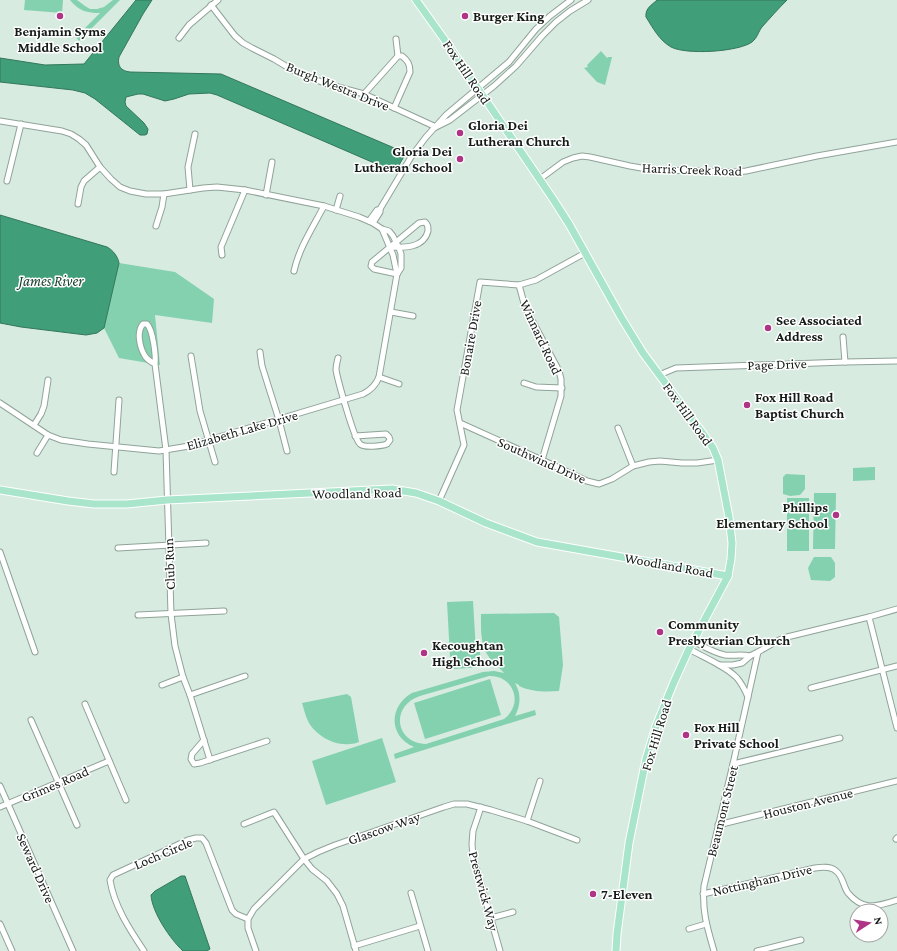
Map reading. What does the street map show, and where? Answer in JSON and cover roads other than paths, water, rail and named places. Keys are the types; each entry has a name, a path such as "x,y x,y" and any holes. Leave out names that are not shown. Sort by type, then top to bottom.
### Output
{"main road":[{"name":"Fox Hill Road","path":"416,0 540,178 569,224 643,354 704,435 713,448 718,460 729,517 732,543 728,576 693,641 664,704 646,759 629,843 616,951"},
{"name":"Woodland Road","path":"0,490 94,504 127,504 167,500 392,489 416,493 439,501 486,523 537,542 728,576"}],"street":[{"path":"179,38 189,25 218,0"},
{"path":"371,222 380,212 380,209 418,147 446,115 509,62 550,16 571,0"},
{"path":"436,127 450,120 512,70 556,22 588,0"},
{"name":"Burgh Westra Drive","path":"212,6 235,36 243,43 289,68 327,84 364,94 436,127"},
{"path":"364,94 398,56 396,39"},
{"path":"394,108 410,72 409,62 402,56 398,56"},
{"path":"0,121 62,131 71,134 86,145 110,179 120,187 130,191 146,194 164,194 217,187 266,194 324,206 371,222 392,234 397,242"},
{"path":"7,181 21,124"},
{"path":"190,190 188,167 195,134"},
{"name":"Harris Creek Road","path":"540,178 568,160 582,156 647,169 670,171 734,172 897,142"},
{"path":"266,194 272,162"},
{"path":"78,204 81,187 84,181 100,166"},
{"path":"222,255 221,247 245,190"},
{"path":"156,226 162,207 164,194"},
{"path":"336,210 340,196"},
{"path":"294,271 305,239 324,206"},
{"path":"390,247 399,248 414,246 422,241 427,235 427,224 425,222 419,223 372,261 372,268 397,274"},
{"name":"Elizabeth Lake Drive","path":"382,229 390,247 397,274"},
{"name":"Elizabeth Lake Drive","path":"0,404 48,435 61,440 116,448 159,451 189,446 363,394 377,382 379,376 397,274 400,268 401,260 397,242"},
{"name":"Bonaire Drive","path":"439,501 464,445 458,410 480,282 519,285 536,280 585,253"},
{"name":"Winnard Road","path":"519,285 525,307 559,370 561,379 562,388 559,403 542,460"},
{"path":"391,312 413,316"},
{"name":"Club Run","path":"155,364 145,357 141,347 139,331 142,324 147,324 150,328 155,357 166,450 171,614 175,646 183,678 190,695 210,760"},
{"path":"843,337 844,362"},
{"path":"260,352 262,366 287,450"},
{"path":"191,356 200,411 215,462"},
{"path":"338,358 336,369 355,436 360,444 366,446 384,445 390,440 386,434 355,436"},
{"name":"Page Drive","path":"659,374 676,368 897,361"},
{"path":"379,376 399,384"},
{"path":"34,426 44,406 48,380"},
{"path":"524,383 536,387 562,388"},
{"path":"114,472 119,400"},
{"name":"Southwind Drive","path":"460,423 587,481 599,484 612,479 634,466 660,461 697,463 718,460"},
{"path":"618,428 634,466"},
{"path":"37,453 48,435"},
{"path":"118,548 206,543"},
{"path":"0,552 35,652"},
{"path":"719,665 728,666 742,663 750,656 787,637 897,609"},
{"path":"138,615 224,611"},
{"path":"869,617 897,725"},
{"path":"693,641 724,655 740,654 750,656"},
{"path":"689,649 730,671 743,685 748,698"},
{"name":"Beaumont Street","path":"714,951 703,909 703,894 758,652"},
{"path":"811,688 897,666"},
{"path":"190,695 245,676"},
{"path":"162,685 183,678"},
{"path":"85,704 126,800"},
{"path":"32,720 78,825"},
{"path":"733,764 840,738"},
{"path":"204,740 192,754 191,759 194,764 267,741"},
{"name":"Grimes Road","path":"0,807 109,761"},
{"path":"526,821 540,781"},
{"name":"Houston Avenue","path":"718,825 897,781"},
{"name":"Seward Drive","path":"0,786 72,951"},
{"name":"Glascow Way","path":"248,919 254,909 304,859 336,845 444,806 467,804 480,807 526,821 577,840"},
{"name":"Prestwick Way","path":"480,807 473,831 472,856 500,951"},
{"path":"244,824 274,812 304,859 312,869 327,881 338,894 355,948 420,926"},
{"name":"Loch Circle","path":"144,951 123,918 110,880 113,875 188,840 202,838 206,843 232,910 236,914 248,919"},
{"name":"Nottingham Drive","path":"703,894 815,868 826,867 836,870 848,892 858,902 867,906 897,900"},
{"path":"411,893 428,951"},
{"path":"491,918 513,912"},
{"path":"248,919 248,928 256,951"},
{"path":"0,924 12,951"},
{"path":"689,928 706,924"},
{"path":"757,951 801,940"}],"water":[{"path":"136,0 152,0 119,57 120,68 130,72 221,74 406,153 395,172 210,93 189,94 165,101 143,94 126,97 126,106 144,123 148,129 147,134 140,135 95,99 85,93 73,90 0,82 0,58 45,65 84,64"},
{"path":"657,0 787,0 762,27 752,42 736,48 700,52 671,47 660,37 646,17 648,9"},
{"name":"James River","path":"0,215 107,247 113,252 118,258 119,263 104,328 97,333 86,335 0,323"},
{"path":"181,876 185,876 210,949 207,951 183,951 162,925 152,902 151,895 155,891"}],"place":[{"name":"Benjamin Syms Middle School","path":"60,16"},
{"name":"Burger King","path":"465,16"},
{"name":"Gloria Dei Lutheran Church","path":"460,133"},
{"name":"Gloria Dei Lutheran School","path":"460,159"},
{"name":"See Associated Address","path":"768,328"},
{"name":"Fox Hill Road Baptist Church","path":"747,405"},
{"name":"Phillips Elementary School","path":"836,515"},
{"name":"Community Presbyterian Church","path":"660,632"},
{"name":"Kecoughtan High School","path":"424,653"},
{"name":"Fox Hill Private School","path":"686,735"},
{"name":"7-Eleven","path":"593,894"}]}
